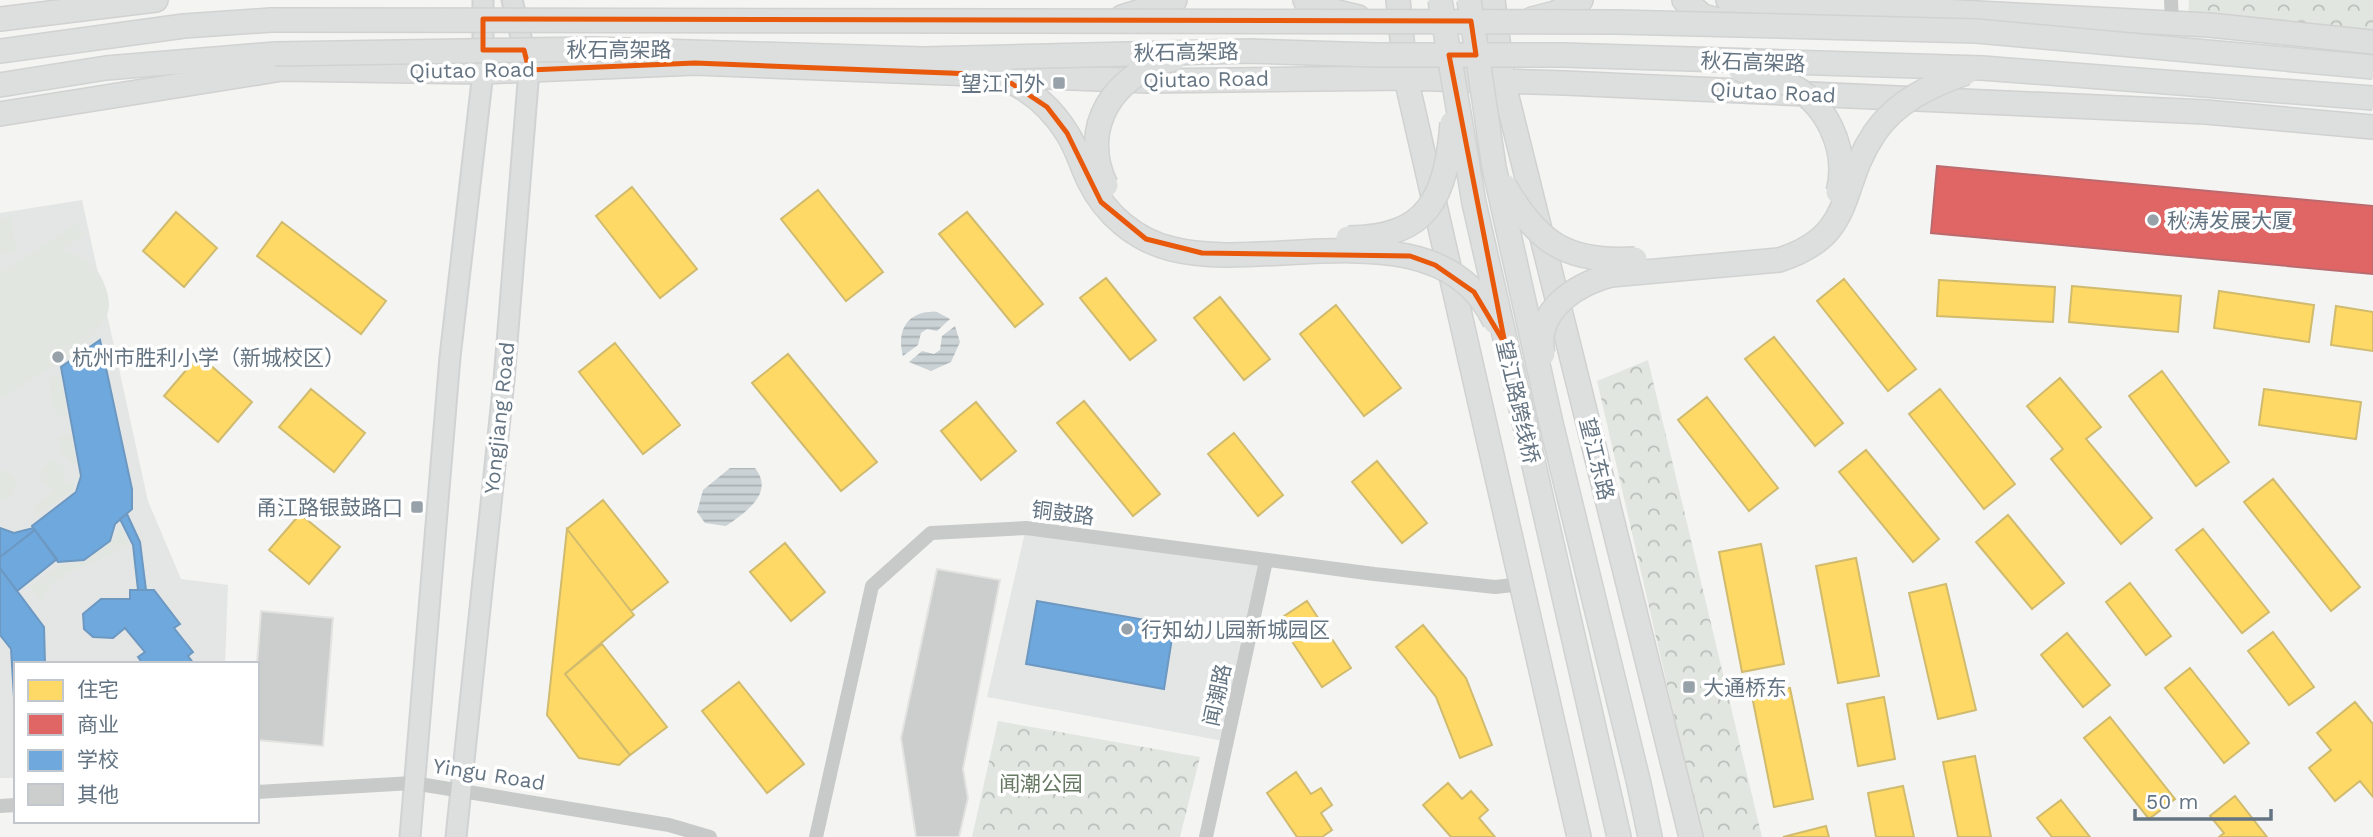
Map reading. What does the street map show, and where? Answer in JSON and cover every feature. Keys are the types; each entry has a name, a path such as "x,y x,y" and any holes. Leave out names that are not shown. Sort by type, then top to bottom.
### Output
{"main road":[{"path":"6,12 156,0"},
{"path":"410,837 450,357 483,72 483,0"},
{"name":"Yongjiang Road","path":"456,837 504,380 529,70 512,0"},
{"path":"1104,20 1150,10 1175,0"},
{"path":"1305,0 1317,7 1371,21"},
{"path":"1398,0 1406,78 1579,837"},
{"name":"望江路跨线桥","path":"1440,0 1474,203 1617,837"},
{"name":"望江路跨线桥","path":"1469,0 1494,167 1551,423 1650,837"},
{"name":"望江东路","path":"1493,0 1503,81 1691,837"},
{"path":"1521,21 1555,13 1581,0"},
{"path":"1684,0 1703,16 1740,25"},
{"path":"1728,0 2171,11 2373,42"},
{"name":"秋石高架路","path":"0,51 171,28 271,20 1521,21 1977,31 2373,67"},
{"name":"秋石高架路","path":"0,85 106,68 275,54 593,48 923,59 1210,51 1562,55 1982,68 2373,99"},
{"path":"1210,51 1153,64 1114,93 1100,113 1096,155 1109,190 1133,217 1172,235 1203,239 1357,238 1378,236 1409,225 1422,215 1443,184 1448,167 1455,92"},
{"path":"923,59 989,71 1015,82 1034,95 1067,133 1101,202 1122,224 1146,239 1171,249 1202,253 1375,252 1410,256 1435,264 1474,292 1490,314 1505,344"},
{"path":"1494,167 1533,229 1575,254 1614,260 1773,251 1790,245 1817,226 1836,199 1841,182 1840,152 1833,131 1808,98 1787,83 1751,75 1728,62"},
{"name":"Qiutao Road","path":"0,114 282,69 483,72 695,63 1149,81 1406,78 1503,81 2206,112 2373,127"},
{"path":"1551,423 1551,395 1541,344 1545,323 1566,296 1592,280 1611,275 1779,260 1805,251 1842,214 1865,149 1883,122 1916,95 1942,81 1982,68"}],"street":[{"name":"铜鼓路","path":"816,837 873,586 931,533 1026,528 1266,561 1494,587 1523,584"},
{"name":"闻潮路","path":"1206,837 1266,561"},
{"name":"Yingu Road","path":"259,792 413,783 669,825 710,837"}],"highlighted area":[{"path":"483,19 1471,21 1476,55 1449,55 1505,344 1474,292 1435,265 1410,256 1202,253 1146,239 1101,202 1067,133 1047,107 999,75 695,63 529,70 524,50 483,50"}],"shaded area":[{"name":"杭州市胜利小学（新城校区）","path":"82,200 148,501 181,579 228,585 225,662 14,662 14,778 0,778 0,213"},
{"path":"937,312 950,319 937,331 927,329 921,333 918,345 903,356 901,338 906,324 918,314"},
{"path":"955,326 960,342 951,362 931,371 909,362 922,351 934,354 940,350 942,336"},
{"path":"730,468 755,468 762,486 760,494 742,515 726,526 705,523 697,512 703,490"},
{"name":"行知幼儿园新城园区","path":"1026,528 1266,561 1229,742 987,697"}],"green space":[{"path":"2189,0 2373,0 2373,40 2188,24"},
{"path":"11,217 17,252 0,255 0,218"},
{"path":"77,223 85,234 62,251 81,257 96,269 107,292 108,312 102,324 77,349 0,399 0,273"},
{"path":"1648,360 1762,837 1702,837 1597,381"},
{"path":"61,376 68,416 60,417 52,405 49,377"},
{"path":"71,432 77,464 74,465 61,452 59,437"},
{"path":"55,460 65,468 65,484 75,483 73,489 38,515 32,507 54,490 42,483 40,470 49,461"},
{"path":"0,469 13,475 16,488 12,495 0,500"},
{"path":"120,524 128,542 104,558 56,581 41,603 30,587 59,565 85,561 112,541"},
{"name":"闻潮公园","path":"998,721 1200,757 1180,837 972,837"}],"building: 住宅":[{"path":"632,187 697,269 660,298 596,216"},
{"path":"818,190 883,272 846,301 781,219"},
{"path":"176,212 217,248 184,287 143,251"},
{"path":"967,212 1043,304 1015,327 939,234"},
{"path":"282,222 386,301 361,334 257,256"},
{"path":"1106,278 1156,340 1130,360 1080,298"},
{"path":"1844,279 1916,369 1888,391 1817,301"},
{"path":"1939,280 2055,287 2053,322 1937,316"},
{"path":"2072,286 2181,296 2178,332 2069,322"},
{"path":"2219,291 2314,305 2309,342 2214,328"},
{"path":"1220,297 1270,359 1244,380 1194,318"},
{"path":"1336,305 1401,388 1364,416 1300,334"},
{"path":"2336,306 2373,312 2373,351 2331,345"},
{"path":"1774,337 1843,423 1815,446 1745,359"},
{"path":"615,343 680,425 643,454 579,372"},
{"path":"788,354 877,462 841,491 752,383"},
{"path":"199,355 252,402 218,442 164,396"},
{"path":"2162,371 2229,462 2196,486 2129,396"},
{"path":"2060,378 2101,427 2086,439 2152,518 2121,544 2051,459 2063,449 2027,406"},
{"path":"311,389 365,433 334,472 279,427"},
{"path":"1940,389 2015,484 1984,509 1909,414"},
{"path":"2264,389 2361,402 2356,439 2259,425"},
{"path":"1707,397 1778,488 1749,511 1678,420"},
{"path":"1084,401 1160,494 1133,516 1057,423"},
{"path":"976,402 1016,451 981,480 941,431"},
{"path":"1234,433 1283,495 1258,516 1208,454"},
{"path":"1866,450 1939,539 1913,562 1839,472"},
{"path":"1377,461 1427,523 1402,543 1352,482"},
{"path":"2273,479 2360,587 2331,611 2244,502"},
{"path":"603,500 668,582 631,611 567,529"},
{"path":"300,514 340,547 309,584 269,550"},
{"path":"2008,515 2064,583 2032,609 1976,542"},
{"path":"567,529 634,615 565,674 630,755 619,765 579,758 547,715"},
{"path":"2203,529 2269,612 2242,633 2176,550"},
{"path":"785,543 825,592 791,621 750,572"},
{"path":"1761,544 1784,664 1742,672 1719,552"},
{"path":"1856,558 1879,676 1838,683 1816,566"},
{"path":"2130,583 2171,636 2146,655 2106,602"},
{"path":"1946,584 1976,710 1938,719 1909,593"},
{"path":"1307,601 1351,668 1322,687 1278,620"},
{"path":"1423,625 1466,678 1492,745 1460,758 1436,697 1396,647"},
{"path":"2273,632 2314,687 2289,705 2248,651"},
{"path":"2067,633 2110,685 2083,707 2041,655"},
{"path":"602,644 667,727 630,755 565,674"},
{"path":"2190,668 2249,743 2224,763 2165,688"},
{"path":"739,682 804,764 767,793 702,711"},
{"path":"1790,688 1813,799 1774,807 1752,696"},
{"path":"1884,697 1895,759 1858,766 1847,704"},
{"path":"2355,702 2373,724 2373,797 2360,781 2335,801 2309,768 2331,750 2317,733"},
{"path":"2110,717 2175,799 2149,819 2084,738"},
{"path":"1975,756 1991,837 1958,837 1943,762"},
{"path":"1296,772 1311,794 1321,788 1332,805 1321,813 1332,830 1322,837 1297,837 1267,793"},
{"path":"1448,783 1462,799 1471,791 1488,810 1479,818 1495,837 1451,837 1423,805"},
{"path":"1903,786 1914,837 1876,837 1868,793"},
{"path":"2235,796 2267,837 2219,837 2224,833 2210,816"},
{"path":"2061,800 2090,837 2052,837 2037,818"},
{"path":"1826,826 1829,837 1783,837"}],"building: 商业":[{"name":"秋涛发展大厦","path":"1937,166 2373,206 2373,274 1931,233"}],"building: 学校":[{"path":"100,340 132,489 132,509 115,524 110,541 84,560 58,562 32,526 76,492 81,476 61,367"},
{"path":"127,514 140,542 146,590 138,590 133,545 120,519"},
{"path":"0,528 14,533 33,528 35,530 0,557"},
{"path":"35,530 57,559 17,591 0,568 0,557"},
{"path":"0,568 44,627 45,662 14,662 14,698 11,649 0,635"},
{"path":"130,590 154,590 180,624 174,628 193,652 188,656 192,662 142,662 138,657 145,652 125,628 113,638 93,637 84,629 83,614 101,599 130,599"},
{"path":"1037,601 1174,625 1164,689 1026,664"}],"building: 其他":[{"path":"937,569 1000,580 963,769 968,798 959,837 916,837 901,738"},
{"path":"261,611 333,618 323,746 259,740 257,662"}],"place":[{"name":"望江门外","path":"1059,83"},
{"name":"秋涛发展大厦","path":"2153,220"},
{"name":"杭州市胜利小学（新城校区）","path":"58,357"},
{"name":"甬江路银鼓路口","path":"417,507"},
{"name":"行知幼儿园新城园区","path":"1127,629"},
{"name":"大通桥东","path":"1689,687"}]}
